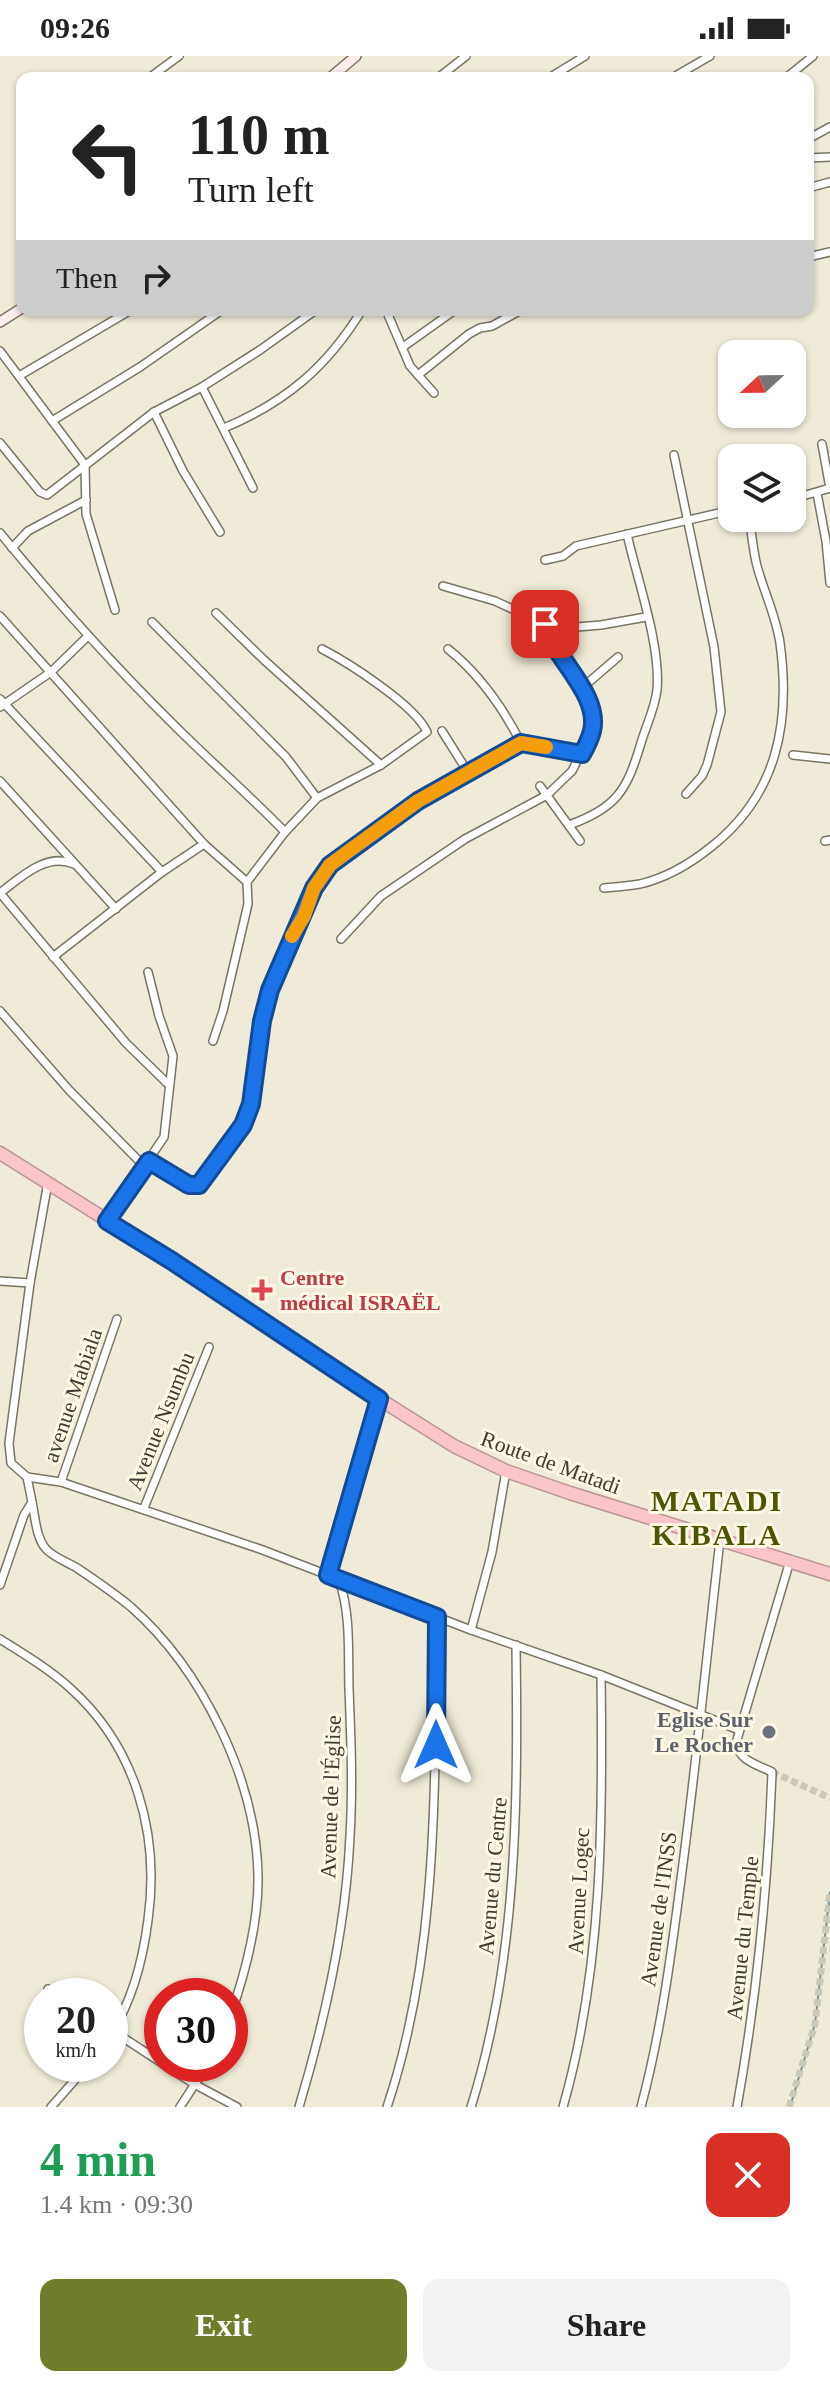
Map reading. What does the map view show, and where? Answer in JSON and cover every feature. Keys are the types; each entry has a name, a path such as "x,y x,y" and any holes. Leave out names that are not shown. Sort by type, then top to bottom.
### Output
{"highway":[{"name":"Route de Matadi","path":"0,1153 172,1261 454,1446 506,1471 830,1574"}],"street":[{"path":"157,72 179,56"},
{"path":"337,72 356,56"},
{"path":"446,72 466,56"},
{"path":"559,72 585,56"},
{"path":"682,72 710,56"},
{"path":"793,72 813,56"},
{"path":"19,376 121,316"},
{"path":"52,421 140,367 213,316"},
{"path":"0,443 43,495 47,495 154,412 202,387 308,316"},
{"path":"224,428 246,419 295,390 320,365 357,316"},
{"path":"389,316 410,366 434,393"},
{"path":"403,347 447,316"},
{"path":"418,375 469,334 510,316"},
{"path":"0,351 85,465 89,528 115,610"},
{"path":"202,387 253,488"},
{"path":"154,412 183,471 220,532"},
{"path":"806,496 830,488 822,444"},
{"path":"674,455 714,647 721,712 707,765 686,794"},
{"path":"817,493 830,583"},
{"path":"12,548 28,531 86,500"},
{"path":"545,560 563,556 576,546 718,513"},
{"path":"604,888 648,881 692,861 729,833 742,818 761,791 772,768 781,721 780,643 758,567 752,532"},
{"path":"0,533 88,636 175,727 285,832"},
{"path":"569,825 608,806 619,797 630,778 657,690 653,649 627,534"},
{"path":"443,586 495,601 545,624 565,628 646,617"},
{"path":"216,613 381,765"},
{"path":"0,616 204,844 247,882"},
{"path":"152,622 286,757 317,798"},
{"path":"341,939 393,887 465,839 547,795 572,771 592,732 593,720 582,688 548,638 545,624"},
{"path":"88,636 51,672 2,703 162,872"},
{"path":"213,1041 248,904 247,882 285,832 317,798 381,765 426,733 412,711 322,649"},
{"path":"448,649 473,671 521,743"},
{"path":"582,688 618,657"},
{"path":"442,731 469,774"},
{"path":"0,1011 69,1090 147,1164 189,1185 199,1185 243,1125 251,1104 262,1021 270,990 314,888 330,865 418,801 521,743 582,754"},
{"path":"793,755 830,759"},
{"path":"0,781 116,909"},
{"path":"540,786 580,841"},
{"path":"53,957 162,872 204,844"},
{"path":"76,865 59,860 48,862 0,893 126,1043 168,1084"},
{"path":"107,1221 164,1137 173,1056 148,972"},
{"path":"48,1182 30,1283 7,1463 27,1477 61,1482 144,1508 601,1675 739,1730 790,1561"},
{"path":"0,1281 30,1283"},
{"name":"avenue Mabiala","path":"61,1482 117,1319"},
{"name":"Avenue Nsumbu","path":"144,1508 209,1347"},
{"path":"328,1575 379,1399"},
{"path":"471,1630 492,1552 506,1471"},
{"path":"27,1477 37,1527 46,1549 123,1600 166,1642 182,1661 214,1714 231,1754 255,1833 259,1878 254,1920 240,1978"},
{"path":"0,1585 24,1515 32,1502"},
{"name":"Avenue de l'INSS","path":"641,2107 670,1966 702,1715 720,1540"},
{"name":"Avenue de l'Église","path":"299,2107 314,2057 336,1950 351,1835 347,1619 339,1579"},
{"path":"387,2107 408,2029 423,1953 436,1797 437,1617"},
{"path":"0,1639 69,1686 103,1722 124,1757 146,1818 152,1874 145,1943 128,1999"},
{"name":"Avenue du Centre","path":"471,2107 495,2020 508,1919 518,1780 516,1645"},
{"name":"Avenue Logec","path":"563,2107 580,2044 594,1947 602,1761 601,1675"},
{"name":"Avenue du Temple","path":"737,2107 750,2036 769,1876 772,1772 742,1758 736,1743 739,1730"},
{"path":"51,2107 73,2082"},
{"path":"191,2082 237,2107"},
{"path":"180,2107 198,2082"}],"waterway":[{"path":"790,2107 815,2024 830,1892"}],"tunnel":[{"path":"772,1772 830,1798"},
{"path":"789,2107 815,2024 830,1892"}],"slow traffic":[{"path":"292,936 304,916 314,888 330,865 346,853 418,801 521,743 546,747"}],"place":[{"name":"Centre médical ISRAËL","path":"262,1290"},
{"name":"Eglise Sur Le Rocher","path":"769,1732"}],"district":[{"name":"MATADI KIBALA","path":"717,1518"}],"route":[{"path":"436,1745 437,1617 328,1575 379,1399 107,1221 149,1161 189,1185 199,1185 243,1125 251,1104 262,1021 270,990 314,888 330,865 418,801 521,743 582,754 592,732 590,706 571,669 548,638 545,624"}]}
